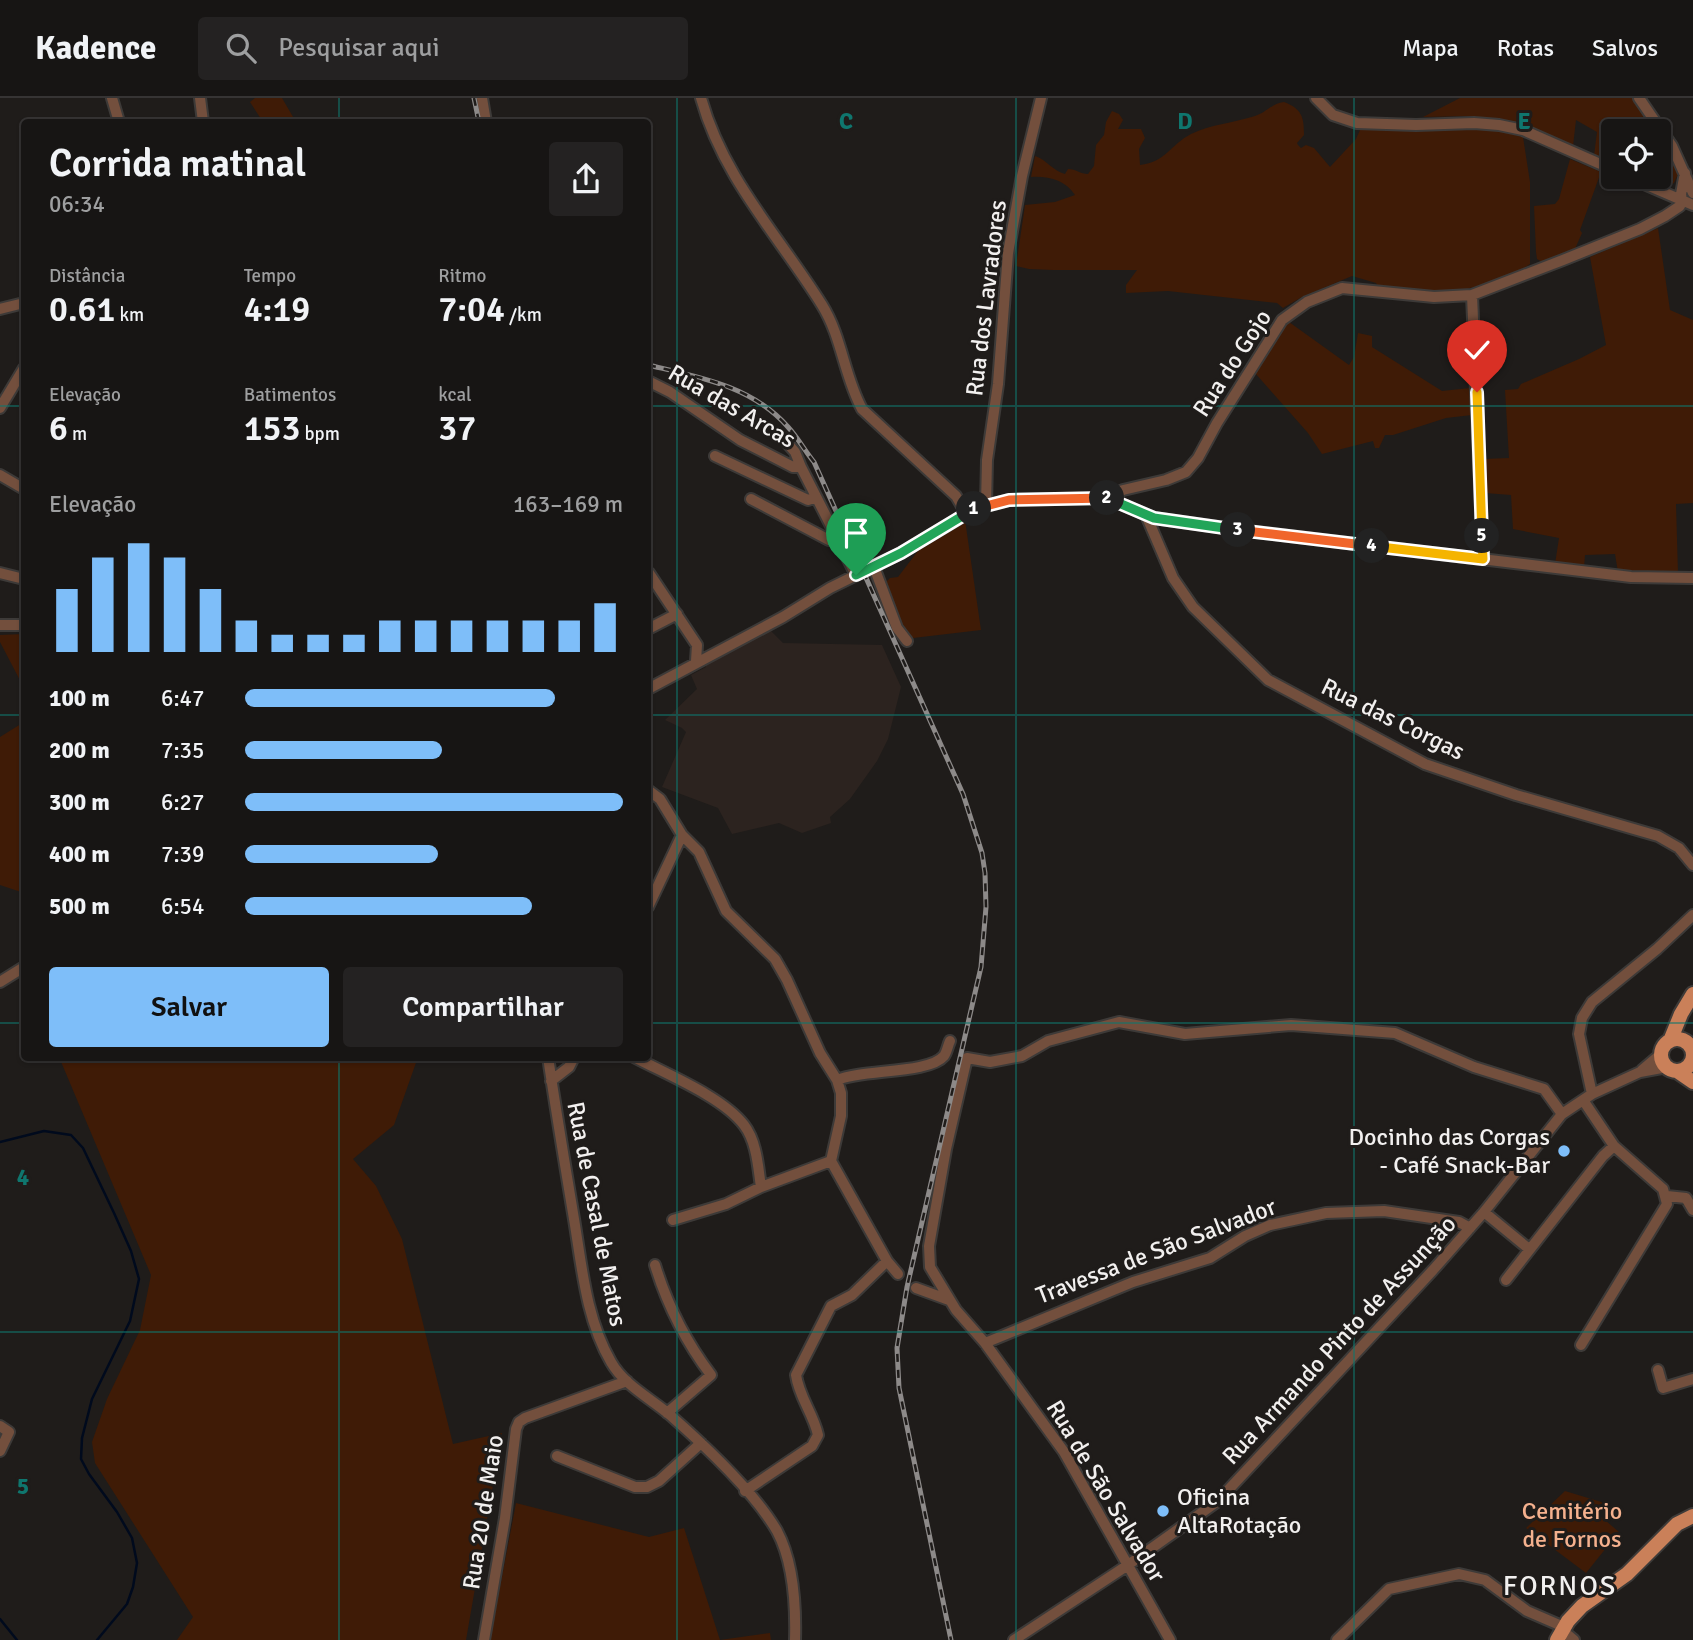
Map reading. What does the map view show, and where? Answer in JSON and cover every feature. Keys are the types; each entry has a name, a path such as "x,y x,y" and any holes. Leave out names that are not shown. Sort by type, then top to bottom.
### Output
{"main road":[{"path":"1669,1058 1687,1067 1691,1055 1690,1001"},
{"path":"1669,1058 1690,1001"},
{"path":"1669,1058 1680,1039 1691,1055"},
{"path":"1669,1058 1693,1082"},
{"path":"1561,1632 1582,1605 1627,1574 1676,1524 1693,1516"}],"street":[{"path":"112,98 118,119"},
{"path":"200,98 203,119"},
{"path":"482,98 486,119"},
{"path":"701,98 718,148 835,330 862,410 956,496 966,513"},
{"name":"Rua dos Lavradores","path":"986,505 987,460 998,384 1008,253 1022,176 1041,98"},
{"path":"1316,98 1333,115 1357,123 1499,125 1531,134 1601,164"},
{"path":"1639,98 1672,146 1693,193"},
{"path":"1685,173 1681,194 1688,203"},
{"path":"1656,189 1688,203"},
{"name":"Rua do Gojo","path":"1107,498 1123,490 1177,476 1191,467 1277,327 1307,302 1332,291 1352,287 1434,297 1472,295 1640,229 1688,203"},
{"path":"1472,295 1483,559"},
{"path":"0,309 21,304"},
{"path":"0,408 21,373"},
{"name":"Rua das Arcas","path":"651,382 670,392 740,440 793,467 801,467 856,575"},
{"path":"781,436 794,452 801,467"},
{"path":"715,456 808,500 816,497"},
{"path":"0,475 21,487"},
{"path":"651,687 901,553 966,513 1009,500 1107,498 1146,515 1240,530 1631,577 1693,579"},
{"path":"751,499 829,540 837,539"},
{"name":"Rua das Corgas","path":"1146,515 1173,578 1193,607 1268,680 1425,764 1516,795 1658,836 1679,848 1693,865"},
{"path":"874,567 893,618 907,641"},
{"path":"0,573 21,578"},
{"path":"651,576 697,645 696,661"},
{"path":"651,627 677,614"},
{"path":"0,625 21,625"},
{"path":"651,792 660,799 681,835 699,852 726,911 775,959 787,980 841,1093 841,1116 831,1161 887,1261 898,1275"},
{"path":"651,900 681,835"},
{"path":"1581,1345 1667,1204 1663,1189 1614,1146 1588,1097 1579,1034 1582,1018 1592,1002 1657,949 1693,915"},
{"path":"0,982 21,969"},
{"name":"Rua de São Salvador","path":"1170,1640 1064,1452 985,1342 949,1300 930,1267 929,1246 946,1149 967,1058 990,1062 1022,1056 1048,1041 1119,1022 1185,1034 1291,1025 1395,1033 1474,1067 1544,1089 1562,1114"},
{"path":"837,1080 851,1074 908,1070 935,1063 944,1056 950,1041"},
{"name":"Rua Armando Pinto de Assunção","path":"1014,1640 1202,1514 1232,1487 1470,1228 1562,1114 1588,1097 1669,1058"},
{"name":"Rua de Casal de Matos","path":"549,1061 590,1314 600,1341 612,1365 627,1381 701,1443 763,1511 778,1533 789,1565 795,1611 795,1640"},
{"path":"551,1080 569,1067 573,1061"},
{"path":"642,1061 720,1103 745,1126 757,1155 761,1187"},
{"path":"1506,1280 1603,1156 1614,1146"},
{"path":"673,1220 726,1204 761,1187 831,1161"},
{"path":"1667,1196 1686,1198 1693,1210"},
{"name":"Travessa de São Salvador","path":"985,1342 1133,1282 1210,1258 1245,1236 1270,1225 1326,1213 1384,1211 1459,1222 1470,1228"},
{"path":"1484,1212 1530,1249"},
{"path":"745,1491 812,1446 818,1435 816,1423 798,1388 796,1375 831,1306 852,1295 887,1261"},
{"path":"655,1265 665,1295 696,1356 711,1375 667,1412"},
{"path":"916,1288 949,1300"},
{"path":"1658,1370 1663,1388 1693,1379"},
{"name":"Rua 20 de Maio","path":"484,1640 519,1422 627,1381"},
{"path":"0,1426 9,1432 0,1451"},
{"path":"557,1456 635,1487 647,1487 659,1481 701,1443"},
{"path":"1337,1640 1389,1589 1459,1574 1485,1580 1527,1611 1574,1640"}],"shaded area":[{"path":"770,630 783,643 882,645 901,687 888,739 877,761 850,799 830,817 831,823 802,833 779,823 732,834 718,808 662,787 686,732 665,720 697,689 691,675 706,667 706,664"}],"green space":[{"path":"255,98 282,98 294,119 261,119 250,102"},
{"path":"1460,98 1633,98 1648,119 1601,119 1601,159 1594,156 1597,132 1576,120 1573,146 1520,123 1472,116 1423,117"},
{"path":"1284,102 1295,108 1302,118 1304,135 1298,145 1301,148 1306,145 1314,148 1330,167 1356,139 1360,130 1478,129 1523,137 1530,182 1530,264 1512,276 1460,291 1443,293 1378,286 1352,276 1283,308 1277,303 1168,291 1126,293 1126,285 1137,270 1053,270 1016,266 1025,205 1055,202 1075,195 1056,180 1031,177 1035,156 1065,174 1068,169 1088,174 1094,166 1096,145 1104,135 1106,122 1112,111 1119,114 1123,120 1118,129 1141,129 1145,138 1139,149 1140,165 1162,157 1191,134 1255,116"},
{"path":"1671,157 1679,172 1671,184"},
{"path":"1570,159 1601,172 1574,251 1544,263 1537,259 1534,206 1555,204 1559,199"},
{"path":"1658,228 1670,310 1693,320 1693,503 1676,504 1678,573 1618,572 1615,554 1585,555 1584,567 1555,564 1559,538 1513,529 1511,495 1485,493 1484,459 1509,458 1505,390 1518,389 1521,384 1606,345 1590,257"},
{"path":"1289,322 1349,365 1354,357 1358,333 1372,336 1372,347 1442,391 1470,388 1472,415 1446,418 1393,435 1385,435 1379,448 1375,448 1373,441 1322,454 1308,433 1255,373"},
{"path":"965,520 981,630 913,638 902,629 884,584 890,578 898,577 921,547"},
{"path":"21,634 21,682 0,642 0,635"},
{"path":"21,724 21,892 0,885 0,737"},
{"path":"61,1061 417,1061 394,1125 353,1159 376,1186 402,1239 453,1444 502,1433 466,1640 177,1640 193,1617 95,1463 92,1442 107,1399 140,1330 151,1275"},
{"name":"Cemitério de Fornos","path":"1565,1491 1608,1504 1599,1515 1619,1532 1586,1573 1526,1528"},
{"path":"516,1503 649,1537 684,1528 720,1640 490,1640"},
{"path":"770,1633 771,1640 720,1640"}],"waterway":[{"path":"0,1142 44,1131 71,1135 83,1148 114,1213 131,1251 139,1279 130,1321 92,1399 82,1438 81,1459 132,1538 137,1563 127,1604 97,1640"},
{"path":"0,1619 17,1640"}],"railway":[{"path":"474,98 478,119"},
{"path":"651,366 724,385 758,402 788,427 814,462 963,794 982,853 986,907 981,967 907,1287 897,1348 899,1388 951,1640"}],"place":[{"name":"Docinho das Corgas - Café Snack-Bar","path":"1564,1151"},
{"name":"Oficina AltaRotação","path":"1163,1511"}],"district":[{"name":"FORNOS","path":"1560,1586"}],"route":[{"path":"856,575 901,553 966,513 994,502 1009,500 1107,498 1154,518 1483,559 1477,392"}]}
